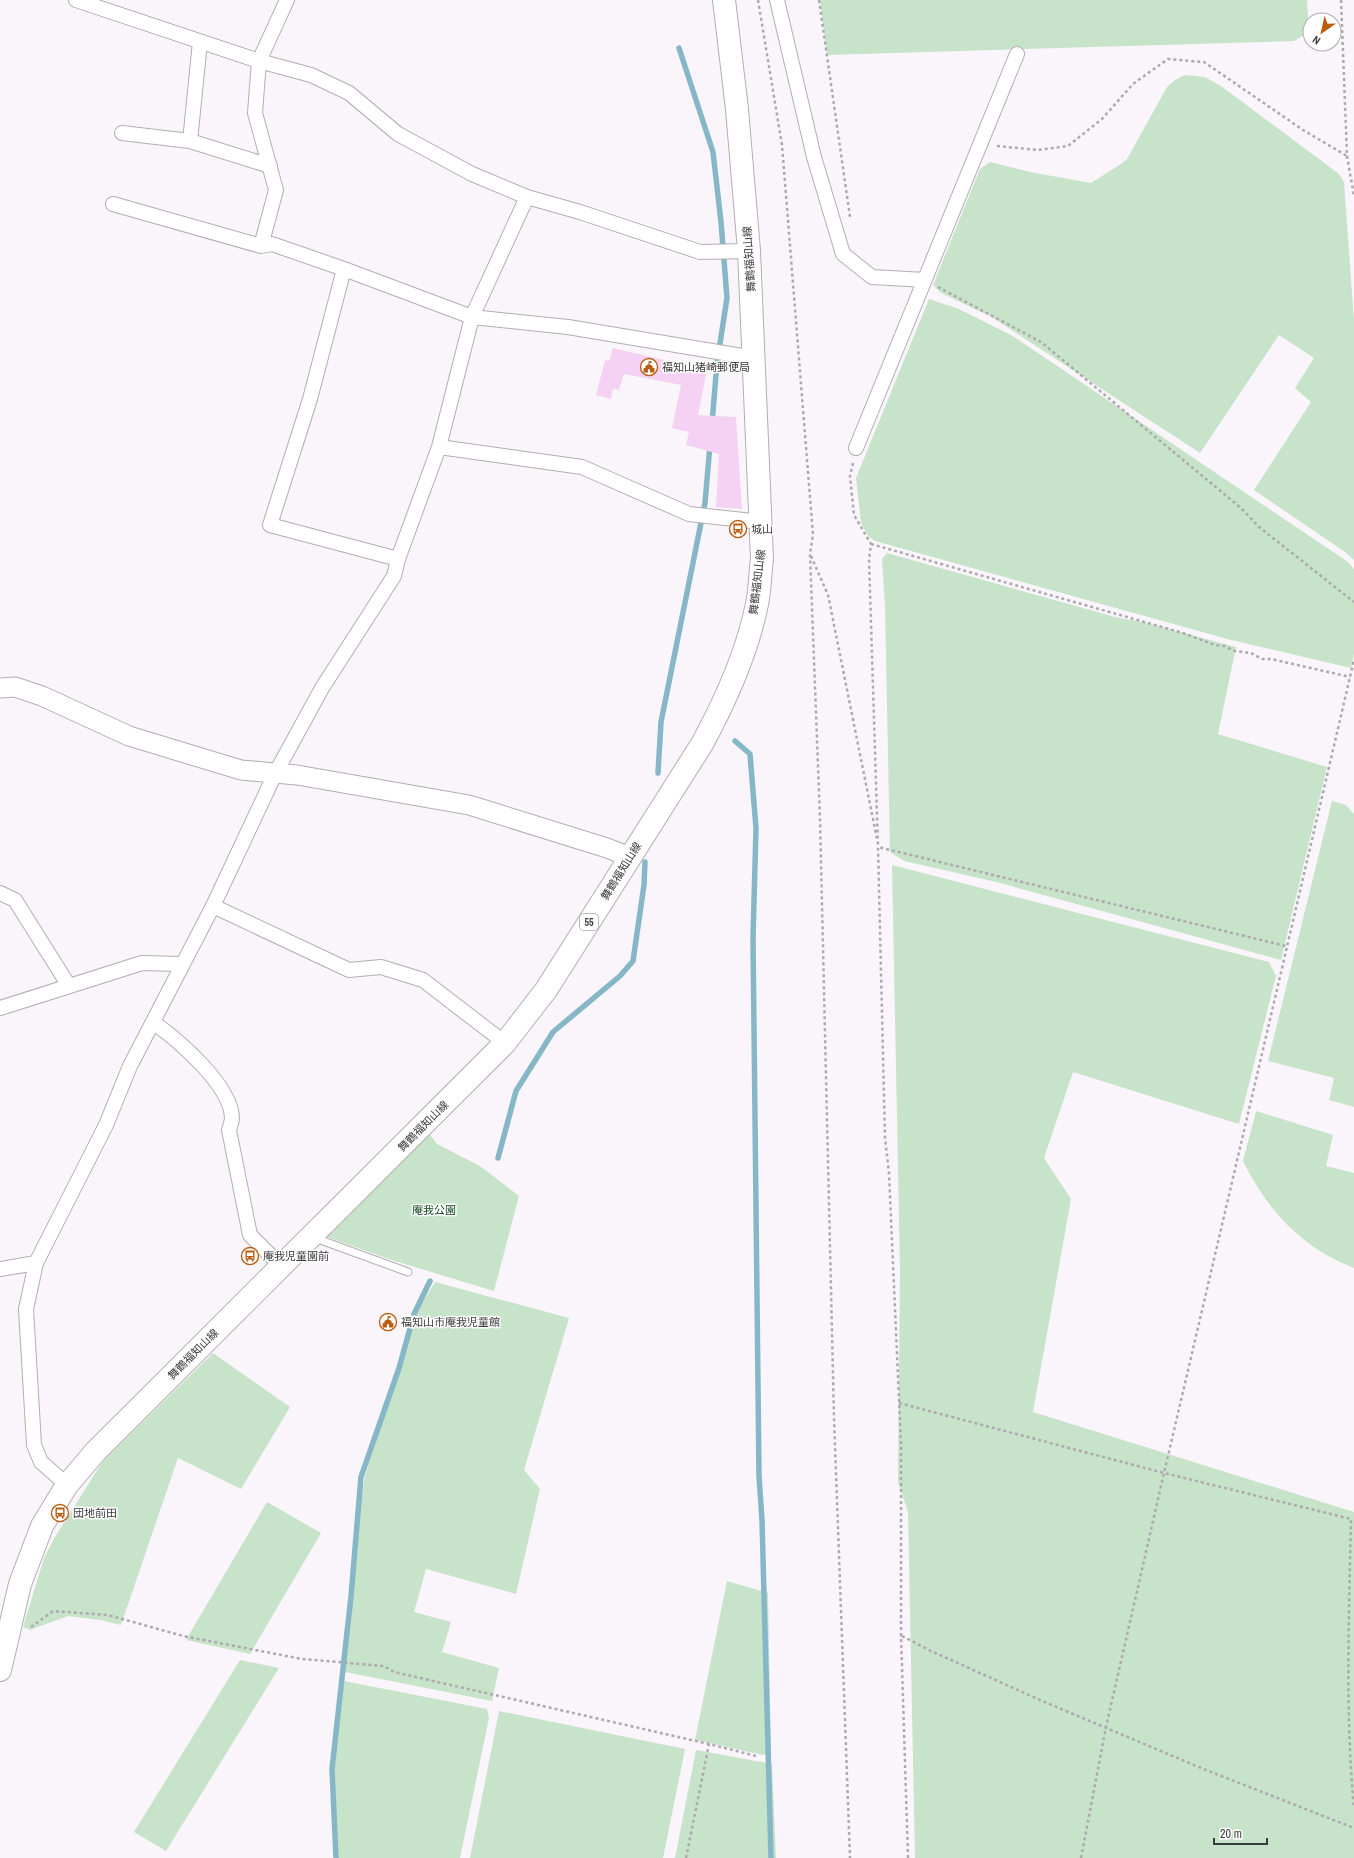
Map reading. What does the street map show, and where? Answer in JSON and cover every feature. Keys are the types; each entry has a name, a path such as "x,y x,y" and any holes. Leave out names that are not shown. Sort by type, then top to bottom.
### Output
{"main road":[{"name":"舞鶴福知山線","path":"0,1670 3,1646 20,1584 42,1526 67,1485 96,1451 505,1043 546,990 702,744 725,702 744,652 757,604 762,559 749,251 737,109 724,0"}],"street":[{"path":"76,0 259,61 311,75 349,93 398,134 472,174 527,197 580,212 700,252 749,251"},
{"path":"261,246 276,190 255,113 259,61 287,0"},
{"path":"777,0 814,157 843,254 872,277 925,280"},
{"path":"190,141 200,42"},
{"path":"856,448 1017,54"},
{"path":"122,133 190,141 270,166"},
{"path":"67,1485 41,1462 34,1445 26,1308 36,1263 96,1145 130,1066 213,906 275,774 322,688 394,576 398,559 440,447 472,317 527,197"},
{"path":"113,204 261,246 272,244 344,269 472,317 568,327 754,358"},
{"path":"344,269 310,399 270,525 398,559"},
{"path":"440,447 582,466 689,514 761,522"},
{"path":"0,688 15,687 42,696 129,736 241,770 297,775 469,805 608,848 630,857"},
{"path":"0,893 15,900 69,986"},
{"path":"213,906 349,970 382,967 423,980 505,1043"},
{"path":"0,1008 142,963 182,964"},
{"path":"153,1022 171,1035 204,1066 228,1099 232,1119 229,1130 250,1235 282,1267"},
{"path":"0,1269 36,1263"}],"lane":[{"path":"311,1236 408,1272"}],"path":[{"path":"758,0 782,145 813,535 810,554 820,819 834,1418 850,1858"},
{"path":"819,0 850,218"},
{"path":"1341,0 1348,156 1354,196"},
{"path":"981,144 1038,150 1068,146 1102,119 1133,84 1168,59 1204,62 1303,130 1348,156"},
{"path":"925,280 1041,342 1241,508 1259,527 1354,602"},
{"path":"856,448 850,476 854,515 871,544 869,559 878,847 884,1138 889,1173 901,1444 901,1635 908,1858"},
{"path":"871,544 1183,634 1215,645 1224,646 1235,651 1251,653 1262,659 1271,659 1350,676"},
{"path":"810,554 828,595 878,847"},
{"path":"1081,1858 1106,1727 1286,946 1354,660"},
{"path":"878,847 1286,946"},
{"path":"899,1403 1164,1473 1351,1519 1348,1636 1354,1808"},
{"path":"29,1628 53,1611 108,1615 183,1636 302,1659 384,1666 394,1672 710,1744 756,1756"},
{"path":"901,1635 931,1651 1040,1700 1206,1770 1354,1828"},
{"path":"686,1858 710,1744"}],"green space":[{"path":"820,0 1307,0 1308,12 1302,12 1302,36 1294,41 827,55"},
{"path":"1185,75 1205,77 1221,86 1339,174 1344,182 1354,321 1354,560 1345,552 1254,490 1311,402 1295,388 1314,358 1279,335 1200,453 990,316 941,293 933,285 980,169 990,162 1030,172 1091,183 1127,159 1167,87 1175,80"},
{"path":"929,299 959,309 1011,335 1348,562 1354,569 1354,654 1351,668 1231,640 875,541 868,536 861,523 856,478"},
{"path":"887,553 1115,617 1147,623 1236,647 1218,734 1327,767 1281,960 996,882 904,861 890,852 885,606 882,559"},
{"path":"1332,801 1346,805 1354,814 1354,1107 1329,1100 1334,1078 1268,1061"},
{"path":"892,865 1269,962 1276,976 1239,1124 1073,1072 1044,1158 1071,1199 1033,1412 1354,1512 1354,1858 915,1858 908,1512 898,1482 900,1269"},
{"path":"1256,1111 1333,1135 1326,1166 1354,1173 1354,1268 1335,1260 1302,1238 1275,1211 1263,1196 1243,1161"},
{"name":"庵我公園","path":"426,1129 437,1144 480,1166 519,1196 494,1291 395,1261 324,1236"},
{"path":"435,1282 569,1318 524,1470 540,1489 516,1594 426,1569 414,1612 451,1622 442,1652 499,1668 492,1701 345,1672 359,1517 365,1476 400,1368 415,1314"},
{"path":"213,1353 290,1407 241,1489 178,1458 121,1625 100,1620 68,1616 30,1630 23,1627 44,1558 55,1537 103,1461"},
{"path":"267,1502 321,1533 250,1654 186,1640"},
{"path":"727,1581 768,1593 771,1753 763,1755 695,1740"},
{"path":"240,1660 279,1668 166,1851 134,1832"},
{"path":"344,1681 487,1709 489,1718 460,1858 335,1858 334,1768"},
{"path":"499,1711 685,1749 663,1858 470,1858"},
{"path":"696,1750 772,1764 776,1858 675,1858"}],"building":[{"path":"613,348 707,370 698,415 736,417 742,509 716,507 719,454 686,445 689,432 672,428 681,385 624,374 619,390 613,389 611,399 596,395 605,360 609,361"}],"waterway":[{"path":"679,48 713,152 721,222 727,298 717,363 712,423"},
{"path":"658,773 661,722 705,503 710,445"},
{"path":"735,741 750,754 756,828 753,938 759,1476 762,1520 771,1858"},
{"path":"498,1158 516,1091 553,1032 620,976 633,961 644,885 645,862"},
{"path":"336,1858 332,1769 351,1596 361,1477 399,1368 414,1314 430,1281"}],"place":[{"name":"福知山猪崎郵便局","path":"649,367"},
{"name":"城山","path":"738,529"},
{"name":"庵我児童園前","path":"250,1256"},
{"name":"福知山市庵我児童館","path":"388,1322"},
{"name":"団地前田","path":"60,1513"}]}
